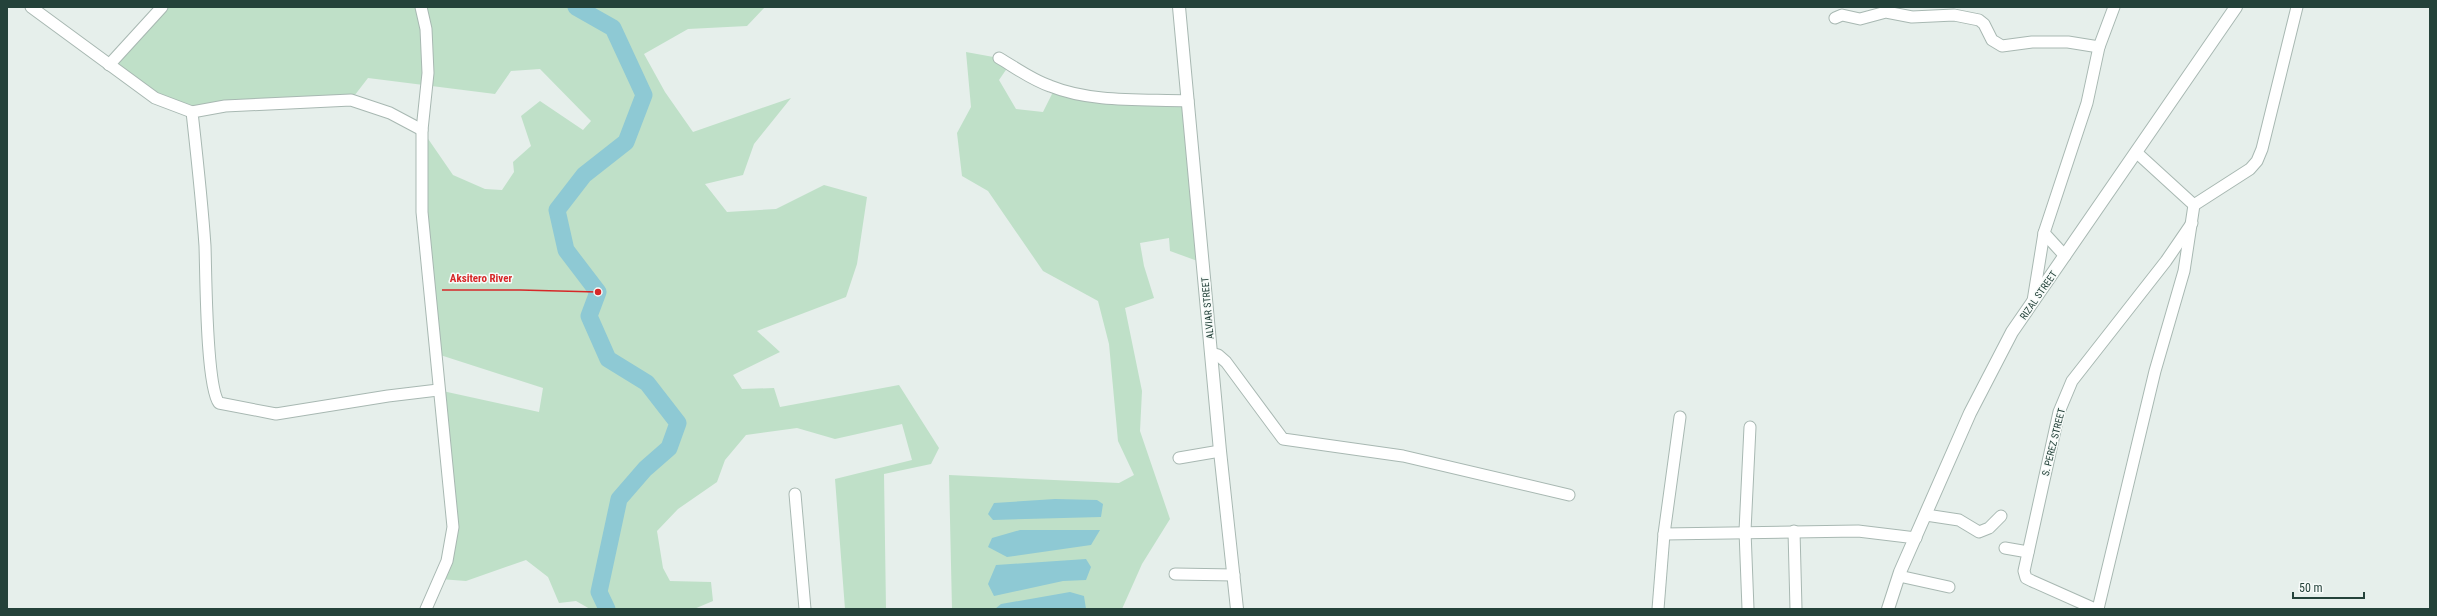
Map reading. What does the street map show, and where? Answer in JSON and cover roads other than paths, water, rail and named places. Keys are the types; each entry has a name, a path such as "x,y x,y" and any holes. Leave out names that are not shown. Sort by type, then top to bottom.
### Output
{"street":[{"path":"31,7 48,18 108,65 159,100 192,112 226,106 351,100 390,113 422,130"},
{"path":"108,65 162,7"},
{"path":"421,7 426,29 428,73 422,130 422,212 438,390 453,527 447,561 426,609"},
{"name":"ALVIAR STREET","path":"1179,7 1220,451 1237,609"},
{"path":"2033,302 2044,233 2087,102 2099,47 2114,7"},
{"name":"RIZAL STREET","path":"1888,609 1899,576 1970,413 2012,332 2236,7"},
{"path":"2194,205 2250,169 2257,161 2262,149 2297,7"},
{"path":"1835,18 1849,15 1860,19 1886,12 1912,17 1954,15 1979,20 1992,40 2002,46 2032,42 2068,42 2099,47"},
{"path":"999,58 1049,86 1067,92 1127,99 1188,101"},
{"path":"192,112 201,192 205,284 213,380 216,398 219,403 276,414 388,396 438,390"},
{"path":"2136,152 2194,205"},
{"path":"2098,609 2155,371 2184,271 2194,205"},
{"name":"S. PEREZ STREET","path":"2094,609 2026,578 2024,571 2059,412 2072,381 2166,261 2192,222"},
{"path":"2044,233 2065,256"},
{"path":"1211,353 1218,355 1226,362 1283,440 1404,456 1569,495"},
{"path":"1658,609 1664,534 1680,417"},
{"path":"1748,609 1745,531 1750,427"},
{"path":"1179,458 1220,451"},
{"path":"795,494 805,609"},
{"path":"1926,515 1959,520 1979,532 1989,528 2001,516"},
{"path":"1664,534 1745,531 1875,531 1916,538"},
{"path":"1794,531 1796,609"},
{"path":"2005,548 2028,552"},
{"path":"1175,574 1234,575"},
{"path":"1899,576 1949,588"}],"water":[{"path":"1055,499 1097,500 1103,504 1101,517 993,520 988,514 994,503"},
{"path":"1020,530 1100,530 1091,545 1007,557 988,547 992,538"},
{"path":"1086,559 1091,567 1086,580 1063,581 994,596 988,584 996,565"},
{"path":"1070,592 1084,596 1086,609 995,609 1001,604"}],"waterway":[{"path":"576,7 613,28 644,95 626,142 584,175 557,210 566,250 598,292 589,316 608,359 647,383 678,423 669,448 645,469 619,499 599,592 607,609"}],"place":[{"name":"Aksitero River","path":"598,292"}]}
